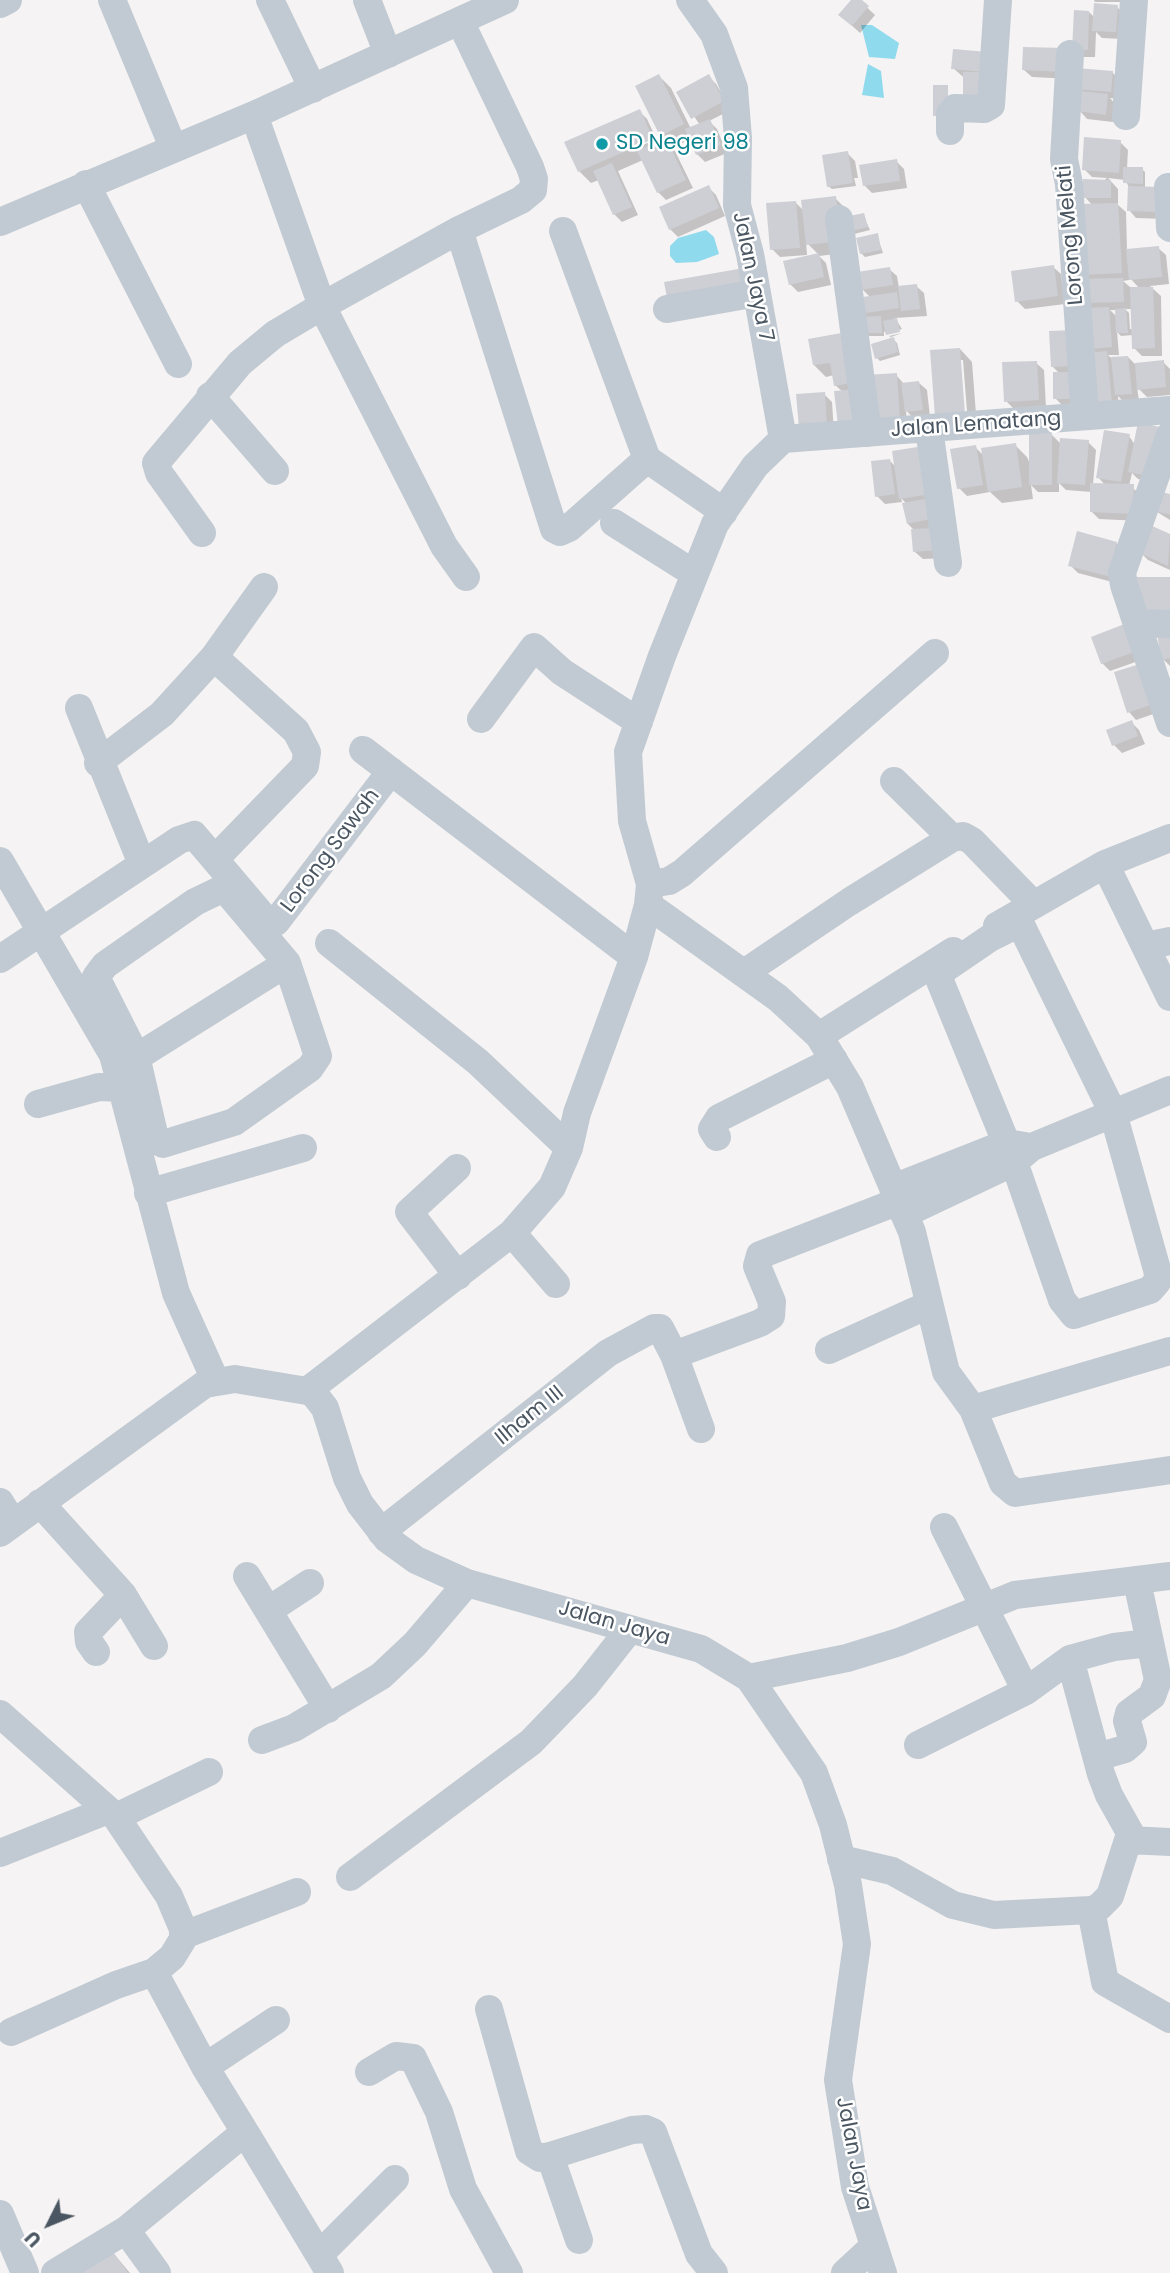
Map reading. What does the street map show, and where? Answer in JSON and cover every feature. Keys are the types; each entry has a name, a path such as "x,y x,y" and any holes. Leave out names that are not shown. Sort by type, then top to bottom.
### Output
{"street":[{"path":"0,4 8,0"},
{"path":"112,0 173,147"},
{"path":"270,0 313,89"},
{"path":"367,0 388,54"},
{"name":"Jalan Jaya 7","path":"690,0 715,33 734,88 738,138 737,205 757,293 783,439"},
{"path":"950,131 950,114 954,108 985,109 991,105 998,0"},
{"path":"1126,116 1134,0"},
{"path":"0,222 313,89 495,2"},
{"path":"202,533 156,468 158,459 240,363 275,334 459,230 521,200 535,186 530,167 460,21"},
{"name":"Lorong Melati","path":"1070,54 1063,159 1069,184 1085,416"},
{"path":"254,115 322,306 444,546 466,577"},
{"path":"86,184 178,364"},
{"path":"1168,187 1170,228"},
{"path":"839,219 868,433"},
{"path":"459,230 554,529 560,532 569,528 647,459"},
{"path":"563,231 647,459 724,512"},
{"path":"667,309 757,293"},
{"path":"211,396 275,471"},
{"name":"Jalan Lematang","path":"783,439 1170,410"},
{"path":"929,429 948,563"},
{"path":"1170,435 1122,573 1170,723"},
{"path":"4,1520 40,1503 205,1384 235,1379 307,1391 512,1234 552,1187 569,1148 577,1113 634,957 649,894 632,821 628,752 715,524 755,466 783,439"},
{"path":"614,523 695,574"},
{"path":"98,763 162,714 214,657 264,587"},
{"path":"1137,623 1170,624"},
{"path":"481,719 534,647 562,672 639,722"},
{"path":"649,894 682,873 934,653"},
{"path":"214,657 296,731 307,752 305,766 216,858"},
{"path":"79,708 98,763 142,864"},
{"path":"363,750 634,957"},
{"name":"Lorong Sawah","path":"0,959 179,840 194,835 261,914 272,923 276,922 391,771"},
{"path":"894,781 952,838"},
{"path":"744,973 849,902 952,838 963,836 972,841 1034,905"},
{"path":"819,1035 918,971 1105,864 1170,838"},
{"path":"0,861 125,1071 159,1143 169,1144 209,1132 257,1108 310,1068 318,1056 287,963 224,888 195,902 105,965 96,977 125,1071 148,1194 176,1293 216,1382"},
{"path":"1105,864 1157,943 1170,997"},
{"path":"649,894 778,998 819,1035 850,1087 912,1232 946,1372 972,1409 1003,1483 1015,1493 1170,1470"},
{"path":"1021,925 1113,1113 1155,1256 1157,1282 1150,1290 1079,1315 1070,1314 1056,1284 1018,1151 940,974 990,938 1021,925"},
{"path":"329,943 478,1062 569,1148"},
{"path":"38,1104 99,1087 287,963"},
{"path":"717,1137 712,1129 719,1118 834,1060"},
{"path":"674,1355 769,1318 773,1309 757,1266 760,1255 1170,1090"},
{"path":"148,1194 303,1147"},
{"path":"457,1168 408,1212 458,1276"},
{"path":"512,1234 556,1284"},
{"path":"829,1350 928,1306"},
{"name":"Ilham III","path":"381,1532 608,1353 638,1335 660,1328 674,1355 701,1429"},
{"path":"972,1409 1170,1351"},
{"name":"Jalan Jaya","path":"307,1391 314,1394 325,1408 353,1492 381,1532 416,1560 467,1584 701,1650 749,1678 814,1773 833,1825 857,1944 838,2080 855,2187 883,2273"},
{"path":"40,1503 123,1595 154,1646"},
{"path":"944,1527 1026,1691"},
{"path":"247,1576 328,1709"},
{"path":"749,1678 847,1658 899,1642 1015,1595 1170,1576"},
{"path":"1097,1757 1125,1749 1133,1742 1127,1721 1129,1713 1152,1696 1158,1680 1137,1581"},
{"path":"269,1610 310,1583"},
{"path":"262,1740 294,1728 381,1676 415,1644 467,1584"},
{"path":"96,1651 89,1642 88,1632 123,1595"},
{"path":"349,1877 531,1742 584,1686 630,1629"},
{"path":"918,1745 1026,1691 1069,1659 1114,1647 1149,1643"},
{"path":"1069,1659 1109,1795 1133,1838"},
{"path":"0,1714 112,1814 169,1896 184,1935 178,1950 155,1972 4,2027"},
{"path":"0,1853 112,1814 209,1772"},
{"path":"841,1859 892,1871 953,1905 994,1916 1091,1910 1110,1896 1124,1846 1133,1838 1170,1842"},
{"path":"184,1935 297,1892"},
{"path":"1091,1910 1105,1982 1170,2019"},
{"path":"155,1972 205,2067 325,2264 395,2179"},
{"path":"489,2009 529,2151 540,2158 632,2130 646,2129 653,2132 699,2254 714,2273"},
{"path":"205,2067 276,2020"},
{"path":"369,2071 396,2056 413,2058 439,2112 463,2189 509,2273"},
{"path":"55,2273 126,2230 245,2132"},
{"path":"550,2156 579,2240"},
{"path":"0,2214 24,2273"},
{"path":"126,2230 157,2273"},
{"path":"845,2273 874,2246"}],"water":[{"path":"861,25 872,25 899,43 895,59 869,57"},
{"path":"868,64 881,71 884,98 862,95"},
{"path":"706,230 714,237 719,254 697,262 676,263 670,256 670,246 678,238"}],"building":[{"path":"851,0 862,0 869,6 852,26 838,15"},
{"path":"1094,3 1118,5 1116,32 1092,31"},
{"path":"1074,10 1089,11 1088,50 1072,50"},
{"path":"1023,47 1064,48 1064,72 1022,70"},
{"path":"953,49 988,52 986,72 951,69"},
{"path":"1076,68 1113,71 1111,92 1075,89"},
{"path":"963,72 989,72 989,99 963,99"},
{"path":"659,74 684,124 660,136 635,86"},
{"path":"709,74 724,101 691,119 676,92"},
{"path":"933,85 948,85 948,116 933,116"},
{"path":"1080,91 1108,94 1106,115 1078,111"},
{"name":"SD Negeri 98","path":"640,109 653,139 578,172 564,142"},
{"path":"710,119 721,145 696,155 685,129"},
{"path":"1084,137 1121,140 1119,173 1082,170"},
{"path":"666,138 686,180 657,193 637,151"},
{"path":"848,151 853,183 827,187 822,155"},
{"path":"897,159 900,181 863,186 859,165"},
{"path":"612,163 632,207 613,215 593,171"},
{"path":"1123,167 1143,167 1143,184 1123,183"},
{"path":"1083,179 1111,180 1111,198 1083,198"},
{"path":"709,185 719,208 669,230 659,207"},
{"path":"1128,186 1160,187 1159,212 1127,211"},
{"path":"836,196 841,241 806,245 801,200"},
{"path":"796,201 800,248 770,250 766,203"},
{"path":"1118,203 1122,273 1081,275 1078,204"},
{"path":"864,213 868,227 844,233 840,218"},
{"path":"878,233 881,250 860,254 856,238"},
{"path":"1159,246 1162,277 1129,280 1126,249"},
{"path":"819,253 824,277 789,285 783,261"},
{"path":"1054,265 1058,296 1015,302 1011,271"},
{"path":"890,267 893,285 860,290 857,272"},
{"path":"744,268 747,290 668,303 664,282"},
{"path":"1123,278 1124,302 1084,303 1083,279"},
{"path":"917,284 920,309 901,311 898,286"},
{"path":"1130,287 1153,287 1155,348 1132,349"},
{"path":"897,292 899,308 859,314 856,298"},
{"path":"1109,307 1112,347 1089,349 1086,308"},
{"path":"1126,308 1128,333 1116,333 1115,309"},
{"path":"881,316 882,333 859,333 859,317"},
{"path":"897,318 900,332 886,335 883,321"},
{"path":"1074,330 1075,366 1051,367 1049,331"},
{"path":"847,332 856,382 834,386 830,363 813,365 808,339"},
{"path":"894,337 898,352 875,359 871,344"},
{"path":"960,348 965,415 935,417 930,350"},
{"path":"1107,351 1112,403 1092,405 1087,353"},
{"path":"1128,356 1132,394 1115,395 1111,357"},
{"path":"1164,360 1166,387 1137,390 1135,363"},
{"path":"1037,361 1039,400 1004,402 1002,362"},
{"path":"1053,372 1079,372 1079,399 1053,399"},
{"path":"897,373 900,422 870,424 867,375"},
{"path":"919,381 923,410 905,412 901,383"},
{"path":"860,389 863,422 838,425 834,391"},
{"path":"825,392 827,426 799,428 796,394"},
{"path":"1138,422 1164,428 1154,477 1128,472"},
{"path":"1104,430 1130,434 1121,482 1096,478"},
{"path":"1029,432 1052,432 1052,485 1029,485"},
{"path":"1060,438 1089,440 1085,485 1057,483"},
{"path":"1016,443 1022,487 988,492 981,448"},
{"path":"976,445 983,485 957,489 950,449"},
{"path":"924,446 931,494 899,499 892,451"},
{"path":"890,459 895,494 875,497 871,461"},
{"path":"1090,483 1134,484 1133,514 1090,512"},
{"path":"1157,491 1170,494 1170,515 1152,510"},
{"path":"931,498 935,518 907,524 902,503"},
{"path":"1150,525 1170,534 1168,566 1138,552"},
{"path":"935,528 937,550 913,552 911,529"},
{"path":"1077,531 1117,542 1108,576 1068,566"},
{"path":"1131,577 1170,577 1170,614 1144,614"},
{"path":"1127,623 1137,651 1101,664 1091,637"},
{"path":"1170,631 1170,658 1161,660 1157,633"},
{"path":"1143,663 1156,703 1127,713 1114,672"},
{"path":"1132,720 1138,736 1112,746 1106,730"},
{"path":"109,2246 128,2273 70,2273"}],"place":[{"name":"SD Negeri 98","path":"602,144"}]}
